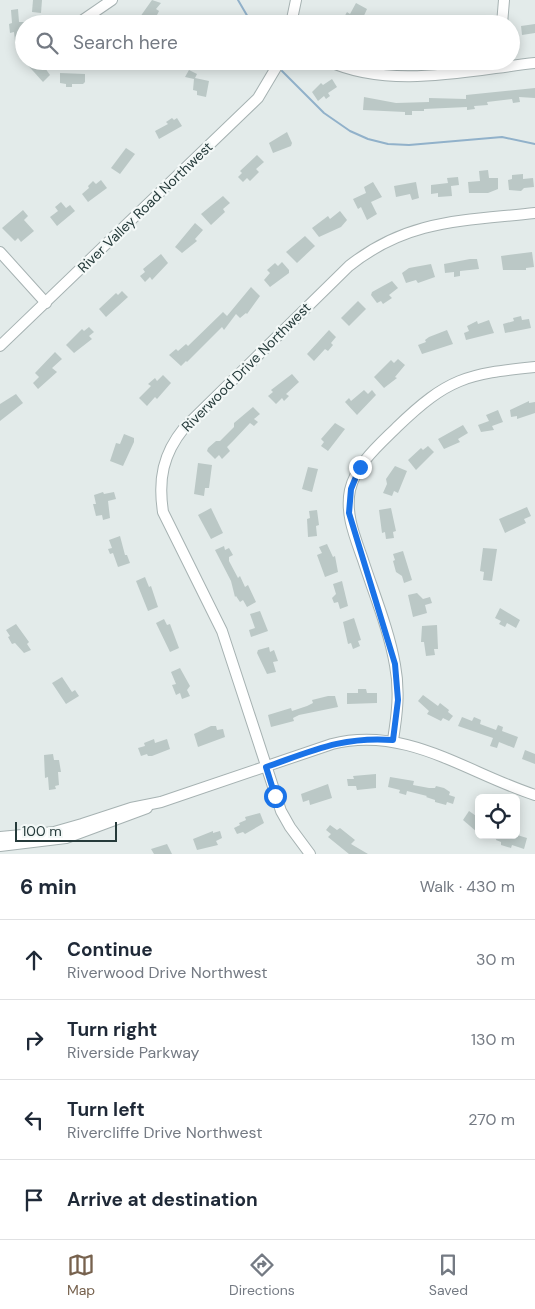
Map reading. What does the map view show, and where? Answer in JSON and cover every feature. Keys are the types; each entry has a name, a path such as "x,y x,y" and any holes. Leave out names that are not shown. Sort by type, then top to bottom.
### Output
{"street":[{"path":"90,15 112,0"},
{"path":"293,15 296,0"},
{"path":"503,15 504,0"},
{"path":"520,64 535,63"},
{"name":"River Valley Road Northwest","path":"0,346 258,98 275,70"},
{"path":"355,70 413,76 460,70"},
{"name":"Riverwood Drive Northwest","path":"310,854 294,834 281,811 222,631 163,512 161,483 167,454 184,428 342,272 367,251 389,239 414,229 441,223 535,214"},
{"path":"0,252 46,303"},
{"path":"393,740 398,700 395,664 352,526 349,502 354,478 378,446 425,401 444,388 479,374 535,367"},
{"path":"0,846 34,843 73,836 161,802 343,741 370,738 393,740 415,746 535,795"},
{"path":"0,837 54,832 131,808 161,802"}],"building":[{"path":"33,0 42,0 41,13 32,12"},
{"path":"152,0 161,3 156,9 159,11 157,15 141,15"},
{"path":"356,3 367,9 364,15 345,15 347,12 350,14"},
{"path":"18,9 18,15 15,15 15,41 14,32 10,33 9,24 12,23 11,10"},
{"path":"535,24 535,33 522,35 521,26"},
{"path":"32,70 46,70 50,75 43,82"},
{"path":"189,70 197,74 195,78 209,81 206,97 197,95 197,91 193,90 194,79 185,77"},
{"path":"60,73 85,74 85,82 83,84 72,84 72,87 66,87 66,84 60,83"},
{"path":"332,79 337,87 328,93 330,96 326,99 324,96 318,101 312,92 321,83 323,85"},
{"path":"535,88 535,98 519,97 520,102 513,103 512,99 487,102 488,105 474,106 475,109 467,110 467,107 424,109 424,111 412,111 412,115 405,115 405,112 363,110 364,97 396,103 429,102 429,98 466,99 466,95"},
{"path":"172,118 174,120 177,118 182,126 159,139 155,131 168,124 166,122"},
{"path":"287,132 292,143 291,146 273,153 269,143"},
{"path":"126,148 135,154 120,174 111,168"},
{"path":"257,155 264,162 256,169 259,172 250,181 247,178 243,182 238,177 242,173 240,171"},
{"path":"488,170 489,178 498,178 498,189 488,193 469,193 468,182 480,181 479,171"},
{"path":"523,174 523,179 533,178 534,187 524,188 521,191 509,190 508,180 512,179 512,175"},
{"path":"458,177 459,185 451,186 452,196 438,197 438,193 431,194 431,185 448,183 447,178"},
{"path":"101,180 107,188 88,202 82,194 93,181 96,184"},
{"path":"373,182 382,197 371,202 377,214 367,220 361,207 358,209 353,199 366,193 364,187"},
{"path":"416,182 419,198 412,200 410,194 396,197 394,186"},
{"path":"223,196 230,203 223,209 225,212 211,225 201,214"},
{"path":"61,202 66,208 70,205 75,211 57,226 50,217 58,211 55,207"},
{"path":"23,210 28,216 24,220 34,231 21,242 18,238 15,241 2,228"},
{"path":"340,211 347,220 341,227 319,237 312,228 328,216 330,219"},
{"path":"195,223 203,230 195,239 197,241 182,253 175,247"},
{"path":"305,236 315,246 297,263 286,252"},
{"path":"532,252 534,267 526,268 526,270 503,270 501,256"},
{"path":"161,254 168,263 152,280 150,277 145,282 140,276 145,272 143,269"},
{"path":"477,259 479,269 460,271 460,276 454,277 454,272 445,273 444,264"},
{"path":"282,262 289,270 289,273 270,287 264,280 270,273 267,270 275,263 278,266"},
{"path":"431,264 435,277 418,283 416,280 406,283 402,273 409,268"},
{"path":"392,281 398,288 389,295 392,298 383,304 381,301 377,303 371,295 372,292"},
{"path":"251,287 260,296 247,314 240,318 236,314 224,330 222,327 181,366 169,355 176,349 178,351 186,344 188,346 223,312 227,316"},
{"path":"122,291 128,297 106,317 99,309 116,293 118,295"},
{"path":"358,301 366,309 349,326 341,318"},
{"path":"521,316 522,320 529,319 531,328 505,333 503,324 514,321 513,318"},
{"path":"489,320 494,333 466,340 464,333 469,331 467,326 477,321 478,324"},
{"path":"89,327 94,332 89,336 92,339 74,353 66,345 82,329 84,331"},
{"path":"329,330 336,337 331,343 333,345 328,351 325,349 314,361 307,354"},
{"path":"447,330 453,344 422,354 418,345 426,342 425,340 429,337"},
{"path":"55,352 62,359 52,368 57,372 38,389 33,383 39,377 35,373"},
{"path":"398,359 405,365 395,377 397,378 384,388 374,377 391,360 394,363"},
{"path":"292,374 299,382 286,394 289,396 284,401 282,398 276,404 268,396 273,392 271,390"},
{"path":"163,375 171,383 157,399 155,397 147,406 139,398 151,386 148,384 155,378 157,381"},
{"path":"364,390 368,394 372,390 376,395 357,415 345,402 349,398 351,401"},
{"path":"16,394 23,403 0,421 0,404"},
{"path":"529,401 529,403 535,402 535,413 517,419 517,416 511,417 510,410"},
{"path":"253,407 260,414 254,419 258,422 254,426 250,423 227,447 230,451 222,459 219,455 215,459 207,451 208,448 216,441 220,441 234,427 234,423"},
{"path":"498,410 503,422 492,426 494,430 481,432 478,425 489,421 486,415"},
{"path":"335,423 345,429 328,451 321,446 324,442 321,439"},
{"path":"463,425 468,433 458,439 460,442 444,449 438,439"},
{"path":"124,434 134,438 134,442 123,466 110,461 116,443 120,444"},
{"path":"428,446 434,452 416,470 408,460 421,448 423,450"},
{"path":"198,463 212,465 209,488 205,488 204,496 194,494"},
{"path":"395,466 407,471 398,493 394,491 392,496 383,493 387,484 386,479"},
{"path":"308,467 318,469 312,492 302,489"},
{"path":"103,492 104,494 114,492 116,499 108,501 110,518 103,520 102,515 96,516 93,504 96,504 94,495"},
{"path":"527,507 531,516 524,519 526,523 505,533 499,519"},
{"path":"211,508 223,533 211,539 198,515"},
{"path":"391,508 396,531 393,532 394,538 386,539 385,532 382,533 379,510"},
{"path":"317,510 319,525 316,526 317,536 308,537 307,519 310,518 309,511"},
{"path":"120,536 125,555 127,555 130,563 118,567 113,553 110,554 108,549 112,548 109,540"},
{"path":"327,544 333,557 335,556 338,572 325,577 317,555 322,553 319,547"},
{"path":"224,546 225,550 229,548 233,555 229,557 229,561 238,578 240,576 245,587 248,585 256,602 247,607 243,600 240,602 235,597 231,581 215,550"},
{"path":"483,548 497,549 492,581 483,580 484,572 480,571"},
{"path":"403,551 412,580 404,583 402,576 396,572 393,561 395,560 393,554"},
{"path":"145,577 149,587 151,586 158,607 148,611 136,581"},
{"path":"342,581 348,606 340,609 338,602 334,603 332,598 336,594 333,584"},
{"path":"417,593 423,599 430,597 432,603 425,605 427,613 413,617 408,595"},
{"path":"500,608 520,620 516,628 507,623 505,627 499,624 501,621 495,618"},
{"path":"260,611 268,631 251,637 249,630 255,628 250,614"},
{"path":"354,618 361,640 358,641 360,646 353,649 351,643 348,644 343,622"},
{"path":"164,619 167,625 170,624 179,648 170,652 156,623"},
{"path":"16,624 29,642 27,644 31,650 24,653 15,643 12,644 6,630"},
{"path":"437,625 438,649 434,649 435,655 426,656 424,642 421,642 422,626"},
{"path":"269,647 270,652 274,650 278,661 273,662 276,672 267,674 257,653 258,650"},
{"path":"180,668 190,686 187,690 190,696 182,699 180,693 176,695 172,685 176,684 171,672"},
{"path":"62,677 72,692 75,690 79,696 66,704 52,683"},
{"path":"358,689 366,689 367,693 377,693 377,703 347,704 347,693 358,693"},
{"path":"423,695 438,706 440,703 449,710 448,712 453,716 449,721 443,718 441,721 427,714 429,711 418,701"},
{"path":"335,696 338,707 299,715 293,718 294,721 271,727 268,715 291,708 292,711 313,703 312,700"},
{"path":"462,717 472,721 474,717 481,720 480,724 496,730 498,725 503,727 502,731 518,737 514,748 499,742 497,748 490,746 493,738 458,726"},
{"path":"211,726 216,726 217,730 223,729 225,737 198,747 194,734"},
{"path":"154,739 155,743 167,739 170,749 152,756 147,754 141,756 138,748 145,746 144,743"},
{"path":"525,750 535,754 535,764 522,759"},
{"path":"53,754 54,760 59,760 61,772 58,772 59,785 55,786 56,789 49,790 48,777 45,778 44,755"},
{"path":"376,774 376,788 357,790 356,786 348,786 347,779 354,779 353,776"},
{"path":"390,777 414,781 413,785 444,788 450,792 449,795 455,797 453,804 447,802 446,805 435,802 435,800 427,796 407,791 406,795 399,793 400,790 388,787"},
{"path":"328,784 332,798 310,805 309,800 303,802 301,794"},
{"path":"469,811 475,815 475,830 463,820"},
{"path":"260,813 264,823 245,834 243,832 237,834 234,828 246,820 245,817"},
{"path":"330,825 337,830 340,828 355,840 351,844 368,854 349,854 328,837 331,834 326,830"},
{"path":"213,831 213,833 220,831 222,838 216,841 218,845 197,850 193,839"},
{"path":"520,836 527,838 524,849 512,845 511,848 501,845 501,842 496,840 520,839"},
{"path":"167,844 172,854 154,854 151,849"}],"waterway":[{"path":"238,0 247,15"},
{"path":"282,71 324,113 350,131 368,139 388,144 409,145 502,137 535,144"}],"route":[{"path":"275,796 266,767 343,741 370,738 393,740 398,700 395,664 349,513 351,489 360,467"}]}
